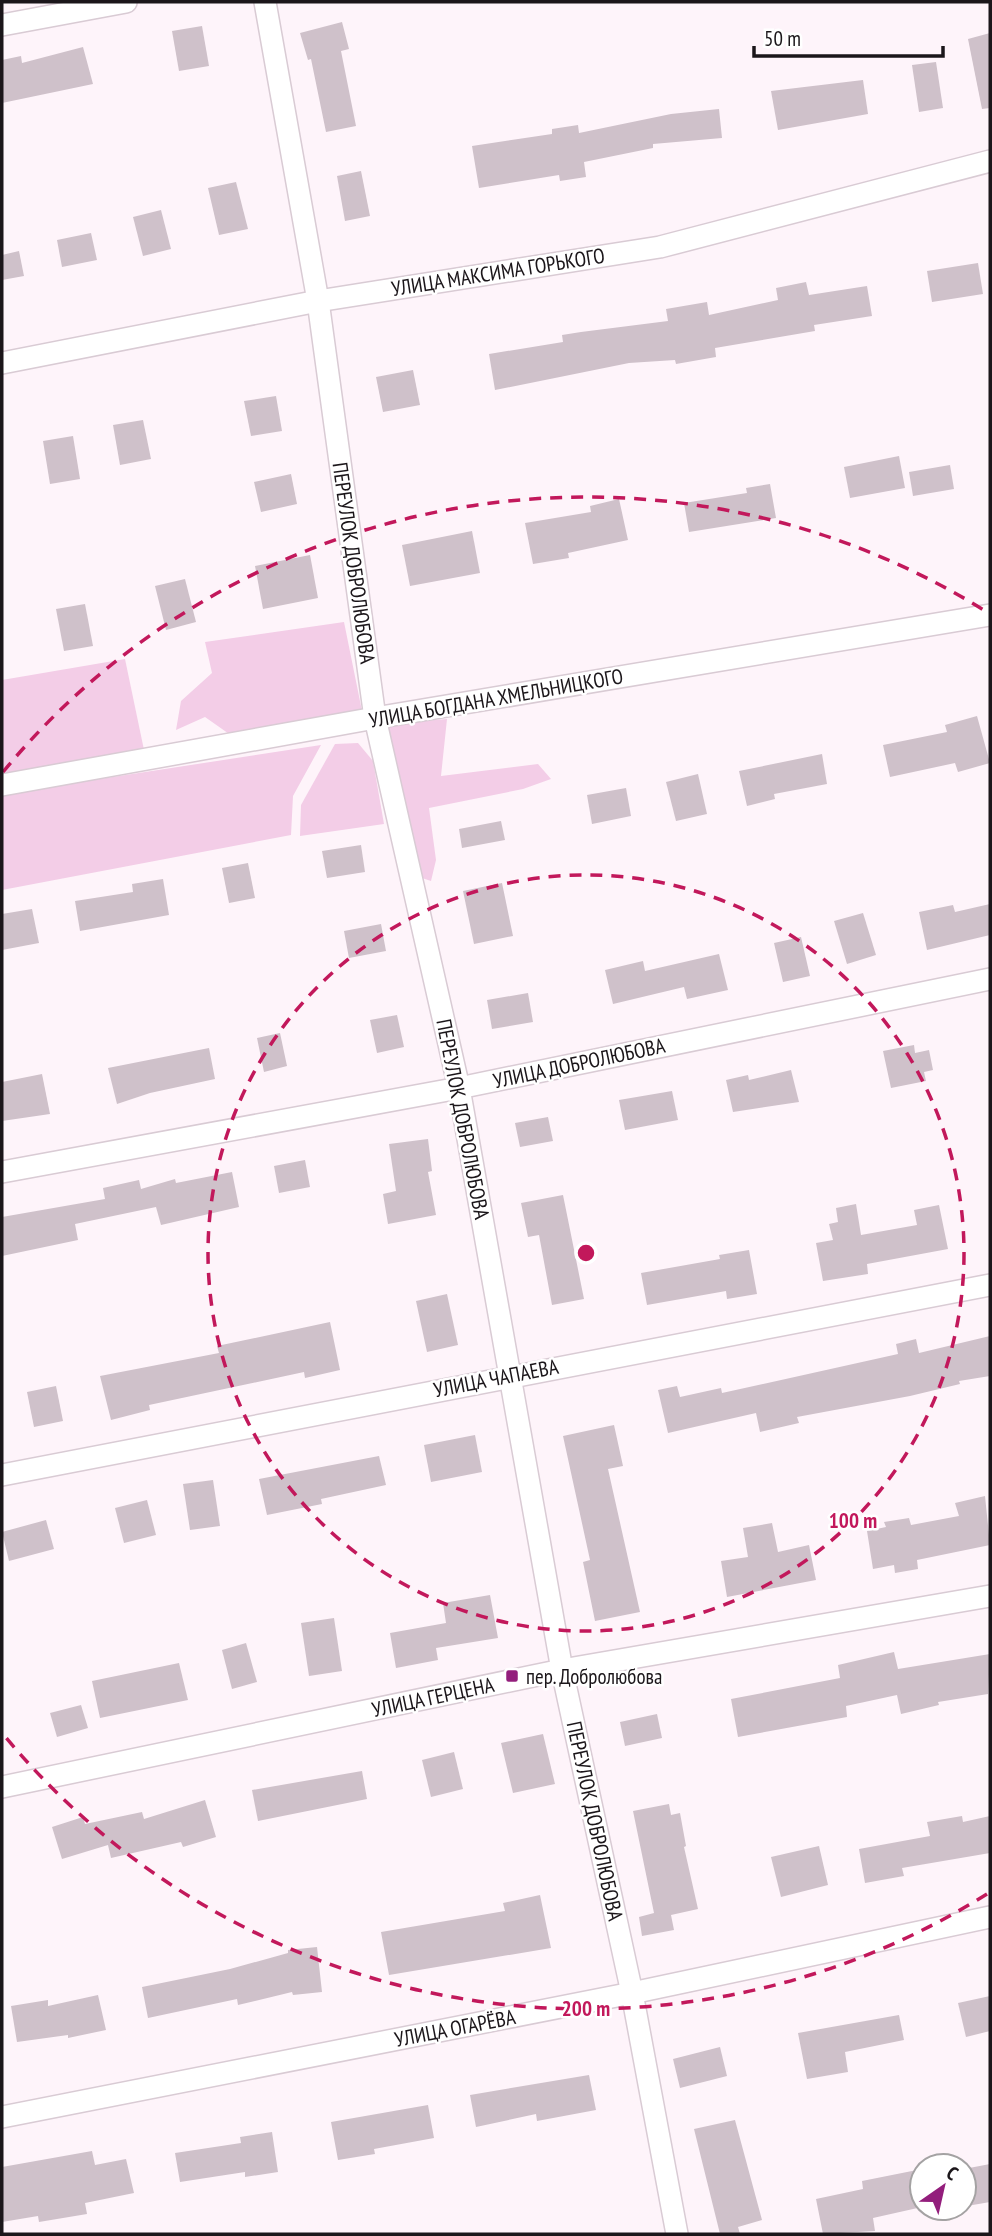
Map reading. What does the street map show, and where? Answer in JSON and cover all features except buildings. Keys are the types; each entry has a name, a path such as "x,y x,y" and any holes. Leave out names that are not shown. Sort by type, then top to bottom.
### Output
{"street":[{"path":"2,24 127,2"},
{"name":"ПЕРЕУЛОК ДОБРОЛЮБОВА","path":"265,2 318,301 376,718 460,1088 562,1670 632,1993 677,2234"},
{"name":"УЛИЦА МАКСИМА ГОРЬКОГО","path":"2,363 318,301 660,247 990,161"},
{"name":"УЛИЦА БОГДАНА ХМЕЛЬНИЦКОГО","path":"2,785 376,718 990,615"},
{"name":"УЛИЦА ДОБРОЛЮБОВА","path":"2,1172 460,1088 990,979"},
{"name":"УЛИЦА ЧАПАЕВА","path":"2,1475 990,1285"},
{"name":"УЛИЦА ГЕРЦЕНА","path":"2,1787 562,1670 990,1596"},
{"name":"УЛИЦА ОГАРЁВА","path":"2,2117 632,1993 990,1917"}],"shaded area":[{"path":"344,622 362,711 232,736 205,717 176,730 181,701 212,673 205,642"},
{"path":"125,659 144,750 2,777 2,680"},
{"path":"447,719 441,776 538,764 551,779 523,789 429,808 436,860 431,881 416,876 384,724"},
{"path":"358,743 373,761 384,824 300,836 301,805 335,744"},
{"path":"321,745 293,796 291,835 2,890 2,794"}],"place":[{"name":"пер. Добролюбова","path":"512,1676"}]}
